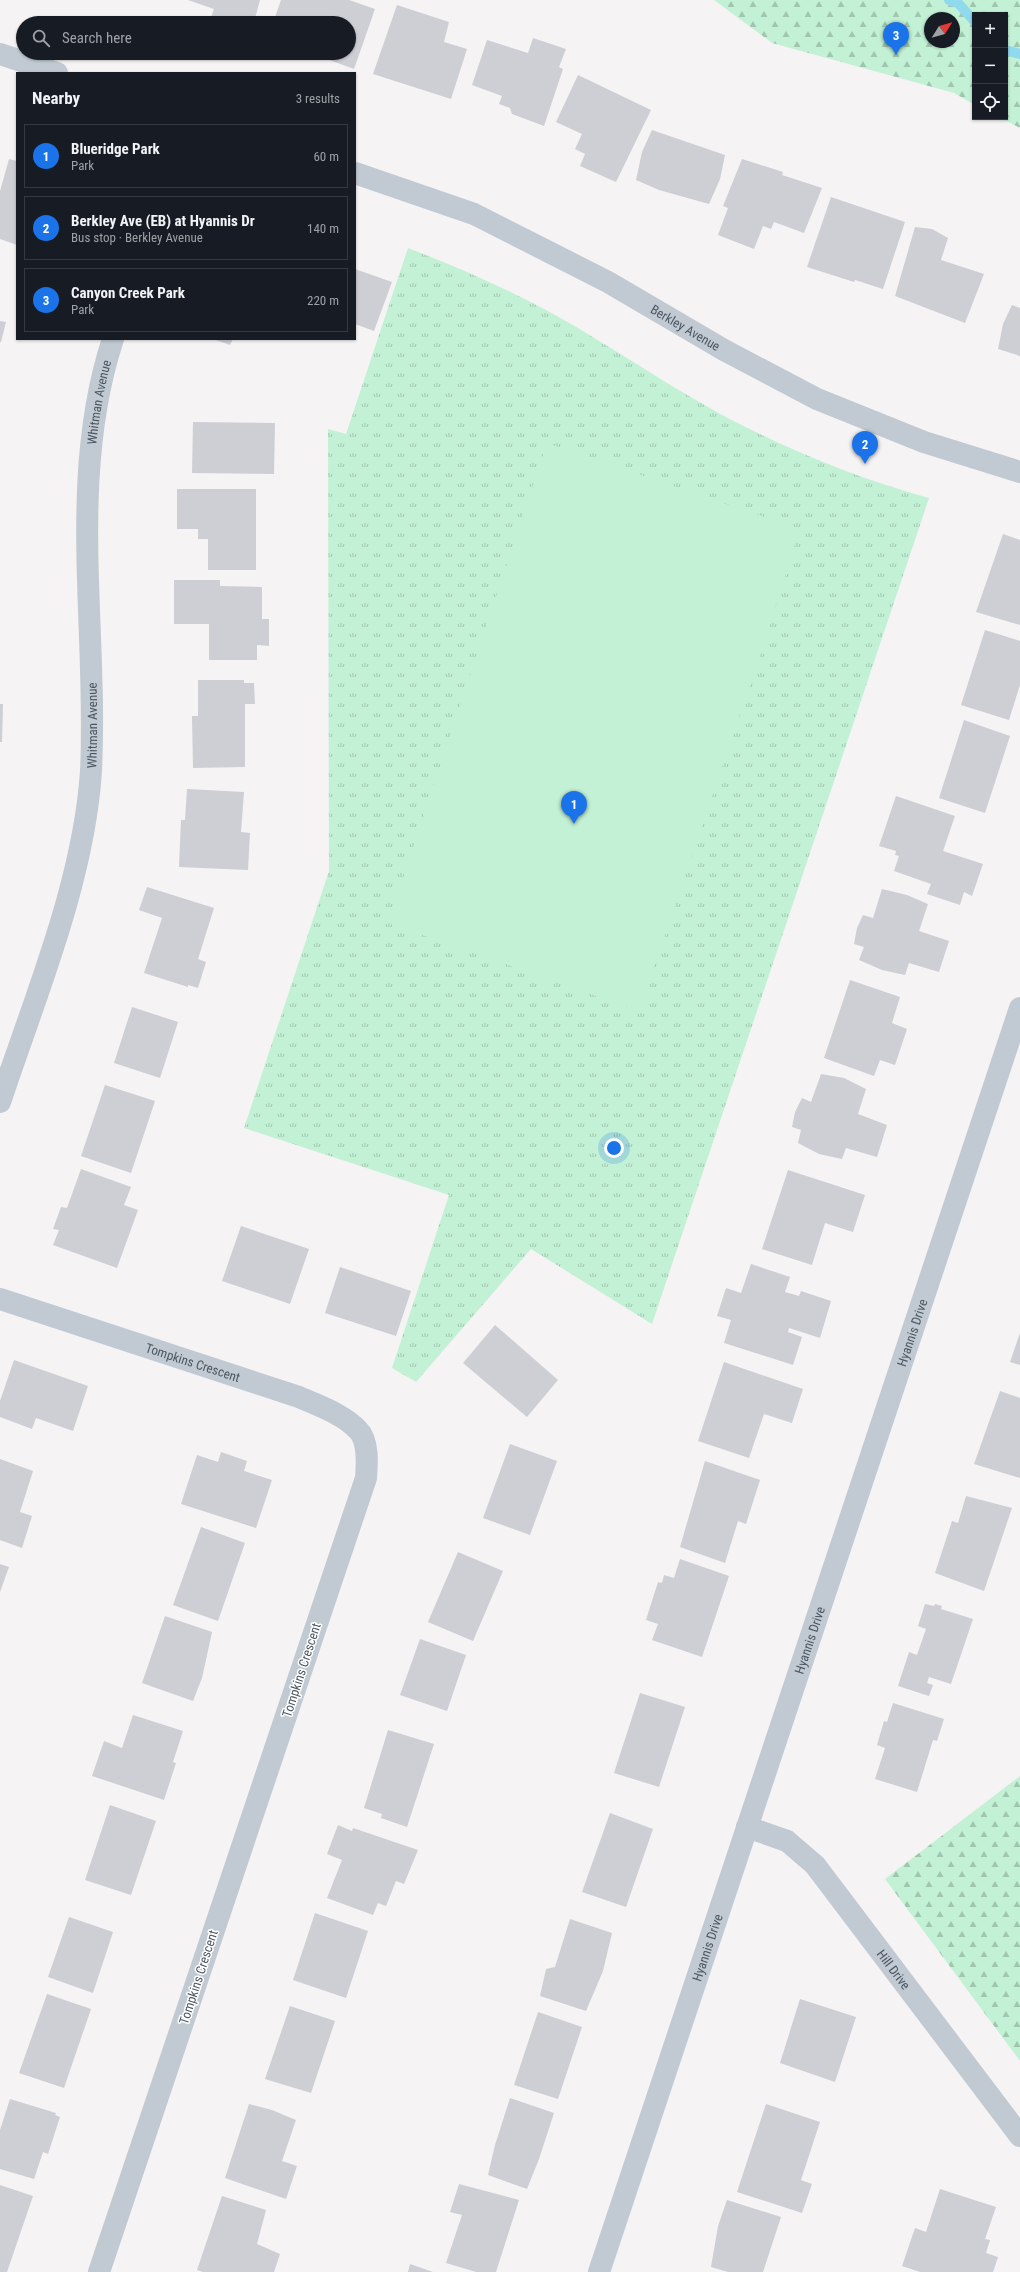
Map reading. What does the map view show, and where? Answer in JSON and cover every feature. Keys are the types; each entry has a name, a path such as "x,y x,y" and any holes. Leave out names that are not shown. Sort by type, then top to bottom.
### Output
{"street":[{"path":"0,54 16,59"},
{"path":"18,60 53,72"},
{"name":"Berkley Avenue","path":"356,173 474,214 608,282 724,350 816,399 924,442 1020,472"},
{"name":"Whitman Avenue","path":"0,1102 64,912 82,845 90,772 93,688 88,488 93,426 103,368 113,340"},
{"name":"Hyannis Drive","path":"599,2272 1020,1008"},
{"name":"Tompkins Crescent","path":"0,1299 299,1397 330,1411 360,1431 368,1458 366,1478 99,2272"},
{"name":"Hill Drive","path":"747,1826 787,1841 815,1865 1020,2136"}],"green space":[{"path":"714,0 1020,0 1020,128 1005,120 1008,120 1008,12 972,12 972,103 954,93 772,43"},
{"path":"408,248 478,277 546,310 678,390 760,434 843,470 929,498 652,1324 531,1249 416,1382 392,1368 449,1195 244,1128 329,871 328,429 346,434"},
{"path":"547,443 788,525 796,541 763,647 639,1011 388,923"},
{"path":"1020,1776 1020,2061 885,1879"}],"building":[{"path":"188,0 260,0 256,16 212,16 214,9"},
{"path":"281,0 349,0 375,9 354,69 329,60 356,60 356,16 275,16"},
{"path":"397,5 449,22 444,42 467,49 451,99 373,74"},
{"path":"533,38 566,49 559,67 563,69 544,126 512,114 510,108 499,104 502,96 472,85 487,40 528,53"},
{"path":"578,75 651,110 616,182 580,166 585,154 575,149 582,134 556,122"},
{"path":"652,130 725,155 720,179 709,204 659,190 636,180 642,152"},
{"path":"9,159 16,161 16,245 0,239 0,191"},
{"path":"742,159 783,172 782,175 822,188 804,233 774,222 771,229 763,226 754,249 718,235 728,208 723,206"},
{"path":"831,197 905,222 883,289 855,280 854,282 807,267"},
{"path":"915,227 932,229 948,238 941,260 984,274 965,323 895,296"},
{"path":"356,269 392,282 374,331 356,324"},
{"path":"1012,305 1020,308 1020,356 998,349 1003,324"},
{"path":"0,321 6,322 1,342 0,342"},
{"path":"216,340 232,340 230,345"},
{"path":"193,422 275,423 274,474 192,473"},
{"path":"177,489 256,489 256,570 208,570 208,539 198,539 198,529 177,529"},
{"path":"1003,534 1020,540 1020,625 976,612"},
{"path":"174,580 220,580 220,586 262,587 262,619 269,619 269,646 257,645 257,660 209,660 209,624 174,624"},
{"path":"985,630 1020,641 1020,685 1009,720 961,705"},
{"path":"198,680 244,680 244,683 254,683 255,704 245,704 245,767 193,768 192,716 198,716"},
{"path":"0,704 3,704 2,742 0,742"},
{"path":"964,720 1010,736 985,813 939,798"},
{"path":"187,789 244,792 241,832 250,833 248,870 179,867 181,820 185,820"},
{"path":"896,796 955,816 943,851 983,864 972,896 964,892 960,905 927,894 931,884 894,871 899,856 895,855 896,851 879,846"},
{"path":"147,887 214,908 198,959 206,962 198,988 188,985 188,987 144,973 162,918 139,910"},
{"path":"882,889 907,895 928,904 919,931 949,941 939,972 909,963 905,975 882,970 859,960 864,947 854,944 857,928 863,915 873,918"},
{"path":"850,980 900,997 892,1023 907,1029 895,1065 880,1060 874,1076 824,1058"},
{"path":"132,1007 178,1022 160,1078 114,1063"},
{"path":"821,1074 844,1078 866,1089 858,1114 887,1125 877,1157 846,1148 842,1159 819,1154 798,1143 801,1130 792,1127 795,1112 802,1098 811,1102"},
{"path":"105,1085 155,1101 131,1173 81,1156"},
{"path":"81,1169 131,1187 124,1205 138,1210 117,1268 53,1245 59,1230 53,1229 61,1207 67,1208"},
{"path":"788,1170 865,1195 853,1232 825,1223 812,1265 762,1249"},
{"path":"241,1226 309,1249 290,1304 222,1281"},
{"path":"751,1264 790,1277 785,1292 799,1296 801,1291 831,1301 820,1338 789,1328 788,1332 802,1337 793,1365 724,1343 731,1320 717,1316 726,1288 741,1293"},
{"path":"340,1267 411,1291 396,1336 325,1313"},
{"path":"495,1325 558,1380 527,1417 463,1363"},
{"path":"1020,1333 1020,1365 1010,1362"},
{"path":"14,1360 88,1386 73,1431 36,1418 32,1429 0,1417 0,1401"},
{"path":"724,1362 803,1389 792,1423 764,1414 749,1458 698,1441"},
{"path":"1000,1391 1020,1398 1020,1478 974,1464"},
{"path":"510,1444 557,1461 530,1535 483,1518"},
{"path":"221,1452 247,1461 244,1471 272,1480 256,1528 181,1504 197,1455 218,1462"},
{"path":"0,1459 33,1471 20,1512 32,1516 22,1548 0,1540"},
{"path":"705,1461 760,1480 746,1524 738,1521 725,1563 680,1547"},
{"path":"966,1496 1012,1508 984,1591 935,1573 952,1521 958,1523"},
{"path":"201,1527 245,1543 218,1621 173,1605"},
{"path":"458,1552 503,1571 473,1641 428,1622"},
{"path":"680,1559 729,1576 702,1657 652,1640 658,1624 646,1620 658,1582 662,1583 664,1575 674,1578"},
{"path":"0,1564 9,1567 0,1592"},
{"path":"925,1604 942,1606 941,1609 973,1619 951,1684 929,1677 927,1683 933,1685 929,1696 898,1686 909,1652 917,1655 926,1629 918,1626"},
{"path":"165,1616 212,1632 202,1678 193,1701 142,1683"},
{"path":"420,1639 466,1655 447,1711 400,1695"},
{"path":"640,1693 685,1707 659,1787 614,1773"},
{"path":"893,1703 944,1719 937,1741 933,1740 917,1792 875,1779 885,1748 877,1745 884,1721 887,1722"},
{"path":"133,1715 183,1731 173,1762 176,1763 164,1800 92,1776 104,1741 122,1748"},
{"path":"388,1730 434,1744 407,1827 381,1818 382,1814 364,1808"},
{"path":"110,1805 156,1821 131,1895 85,1880"},
{"path":"610,1813 653,1829 626,1907 582,1892"},
{"path":"338,1825 352,1831 353,1828 418,1850 404,1884 396,1881 386,1906 378,1903 373,1915 327,1898 342,1860 327,1854"},
{"path":"315,1913 368,1931 346,1998 293,1980"},
{"path":"69,1917 113,1932 93,1993 48,1977"},
{"path":"570,1919 612,1933 603,1971 586,2011 540,1996 546,1969 555,1967"},
{"path":"47,1994 91,2009 64,2088 19,2073"},
{"path":"800,1999 856,2017 835,2082 780,2063"},
{"path":"290,2006 335,2021 311,2093 265,2079"},
{"path":"538,2012 582,2027 558,2099 514,2085"},
{"path":"510,2098 554,2113 539,2159 527,2189 488,2175 495,2145"},
{"path":"10,2099 56,2113 55,2115 60,2117 48,2154 43,2152 34,2179 0,2169 0,2130"},
{"path":"249,2104 272,2110 296,2120 282,2161 297,2166 286,2199 225,2178"},
{"path":"766,2104 820,2122 801,2180 812,2184 802,2213 737,2192"},
{"path":"459,2184 519,2200 496,2272 476,2272 446,2263 462,2215 450,2212"},
{"path":"0,2185 33,2196 7,2272 0,2272"},
{"path":"940,2189 996,2207 985,2239 990,2240 986,2253 998,2257 993,2272 920,2272 902,2266 915,2228 926,2232"},
{"path":"222,2196 266,2210 257,2244 280,2254 274,2272 203,2272 197,2270"},
{"path":"727,2200 781,2217 763,2272 728,2272 711,2267 718,2226"},
{"path":"410,2264 433,2272 408,2272"}],"waterway":[{"path":"949,0 958,3 972,19"},
{"path":"1008,51 1020,54"}],"place":[{"name":"Canyon Creek Park","path":"896,55"},
{"name":"Berkley Ave (EB) at Hyannis Dr","path":"865,464"},
{"name":"Blueridge Park","path":"574,824"}]}
